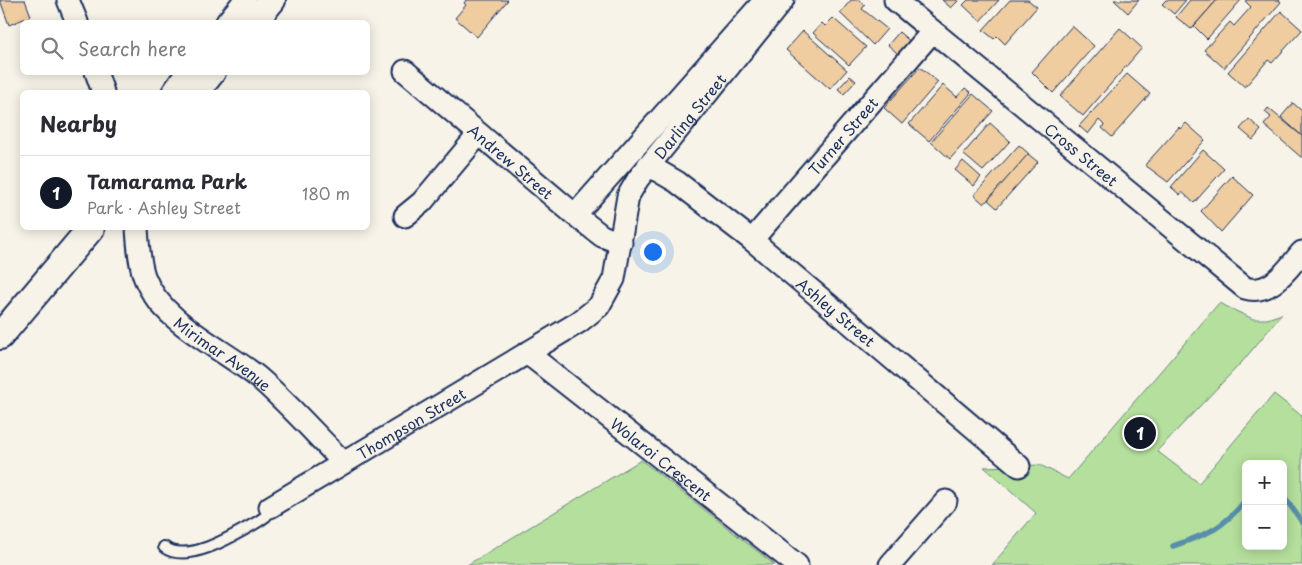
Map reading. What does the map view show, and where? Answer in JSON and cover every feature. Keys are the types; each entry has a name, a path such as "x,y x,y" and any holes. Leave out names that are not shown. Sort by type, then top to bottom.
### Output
{"street":[{"path":"68,0 76,20"},
{"path":"229,20 245,0"},
{"path":"256,20 272,0"},
{"name":"Darling Street","path":"575,214 765,0"},
{"name":"Darling Street","path":"621,243 628,196 648,165 783,0"},
{"name":"Cross Street","path":"895,0 1236,282 1253,291 1274,283 1302,252"},
{"name":"Turner Street","path":"752,240 932,32"},
{"name":"Andrew Street","path":"405,71 602,236 621,243"},
{"path":"97,75 102,90"},
{"path":"175,90 185,75"},
{"path":"198,90 210,75"},
{"path":"405,216 422,202 479,134"},
{"name":"Ashley Street","path":"648,165 677,182 752,240 1019,466"},
{"path":"0,336 89,230"},
{"name":"Mirimar Avenue","path":"137,230 139,255 144,276 157,299 189,330 235,359 261,380 343,462"},
{"name":"Thompson Street","path":"270,507 579,322 599,306 614,279 621,243"},
{"name":"Wolaroi Crescent","path":"527,353 797,565"},
{"path":"890,565 946,501"}],"lane":[{"name":"Thompson Street","path":"164,546 168,552 180,557 200,554 259,521 266,516 270,507"}],"green space":[{"path":"1219,303 1253,319 1267,319 1282,314 1242,362 1157,451 1199,483 1274,394 1302,416 1302,565 992,565 1036,513 984,467 1040,465 1068,479"},
{"path":"641,460 775,565 467,565"}],"building":[{"path":"0,0 25,0 31,16 9,25"},
{"path":"466,0 508,0 477,37 455,18 466,5 464,3"},
{"path":"851,0 859,0 865,5 862,9 887,29 873,45 840,13"},
{"path":"942,0 959,0 951,8"},
{"path":"968,0 999,0 980,21 963,5"},
{"path":"1010,0 1028,0 1037,7 1005,44 997,36 994,39 983,30"},
{"path":"1114,0 1139,0 1128,13"},
{"path":"1166,0 1186,0 1174,14 1162,4"},
{"path":"1190,0 1217,0 1191,29 1176,17"},
{"path":"1217,0 1241,0 1207,39 1194,26"},
{"path":"1279,0 1281,2 1224,68 1204,50 1230,22 1234,26 1251,7 1245,1"},
{"path":"1281,11 1302,30 1272,63 1268,60 1245,87 1228,72"},
{"path":"833,18 866,47 849,65 813,33 822,23 825,26"},
{"path":"1072,26 1094,46 1053,93 1032,72"},
{"path":"1120,28 1142,48 1083,116 1060,96"},
{"path":"803,31 847,70 830,89 786,50"},
{"path":"899,32 912,43 892,65 889,62 897,53 888,45"},
{"path":"920,67 938,82 902,124 884,108"},
{"path":"1127,74 1150,94 1112,137 1102,128 1104,125 1099,120 1088,134 1079,126"},
{"path":"850,76 856,81 844,94 838,89"},
{"path":"943,85 957,97 965,88 971,93 929,141 909,124"},
{"path":"973,94 993,111 950,159 931,142"},
{"path":"1293,103 1302,111 1302,136 1281,117"},
{"path":"1268,108 1302,136 1302,158 1264,125 1271,117 1265,112"},
{"path":"1249,119 1261,130 1253,140 1240,129"},
{"path":"990,123 1010,141 983,171 963,154"},
{"path":"1186,123 1205,140 1168,182 1145,165 1179,127 1180,129"},
{"path":"1019,145 1029,154 984,204 974,195"},
{"path":"1203,150 1224,169 1194,203 1182,192 1180,195 1171,187"},
{"path":"1028,154 1038,162 997,208 988,200"},
{"path":"963,161 981,177 974,186 955,170"},
{"path":"1232,176 1253,195 1221,232 1201,211"}],"waterway":[{"path":"1287,501 1302,522"},
{"path":"1173,546 1214,529 1229,518 1242,504"}],"place":[{"name":"Tamarama Park","path":"1140,433"}]}
